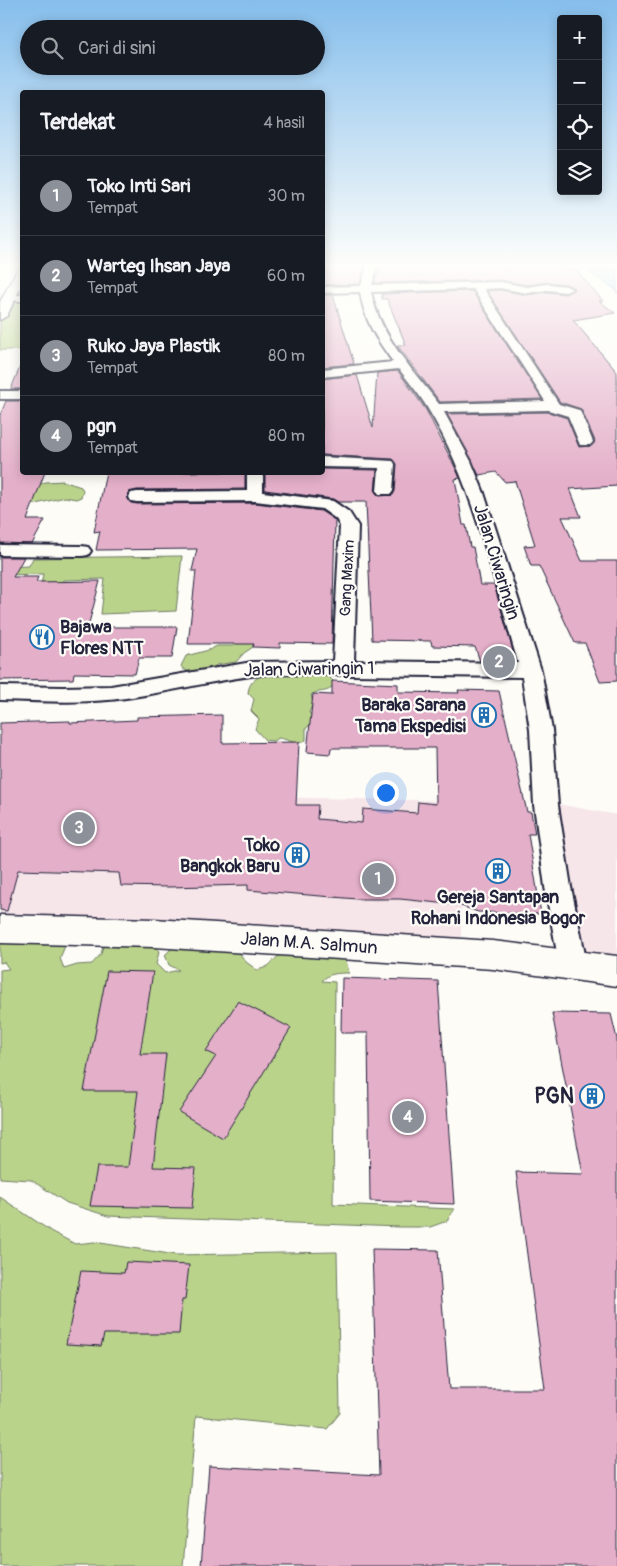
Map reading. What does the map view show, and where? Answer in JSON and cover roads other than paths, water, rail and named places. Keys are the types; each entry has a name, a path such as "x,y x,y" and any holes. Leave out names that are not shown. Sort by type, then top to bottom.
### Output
{"street":[{"name":"Jalan Ciwaringin","path":"380,336 436,408 454,442 476,493 531,670 541,730 546,805 572,964"},
{"path":"509,336 552,401 553,403 550,406"},
{"path":"325,373 403,365"},
{"path":"0,395 20,395"},
{"path":"436,408 550,406 574,413 585,442"},
{"path":"325,462 387,464 385,491"},
{"path":"255,475 255,496"},
{"name":"Gang Maxim","path":"137,496 255,496 327,505 343,516 349,526 343,666"},
{"path":"0,550 82,551"},
{"name":"Jalan Ciwaringin 1","path":"0,692 78,695 124,691 176,683 239,669 304,666 531,670"},
{"name":"Jalan M.A. Salmun","path":"0,929 154,933 493,955 617,971"}],"place":[{"name":"Bajawa Flores NTT","path":"42,637"},
{"name":"Warteg Ihsan Jaya","path":"499,662"},
{"name":"Baraka Sarana Tama Ekspedisi","path":"484,715"},
{"name":"Ruko Jaya Plastik","path":"79,828"},
{"name":"Toko Bangkok Baru","path":"297,855"},
{"name":"Gereja Santapan Rohani Indonesia Bogor","path":"498,871"},
{"name":"Toko Inti Sari","path":"378,879"},
{"name":"PGN","path":"592,1096"},
{"name":"pgn","path":"408,1117"}]}
